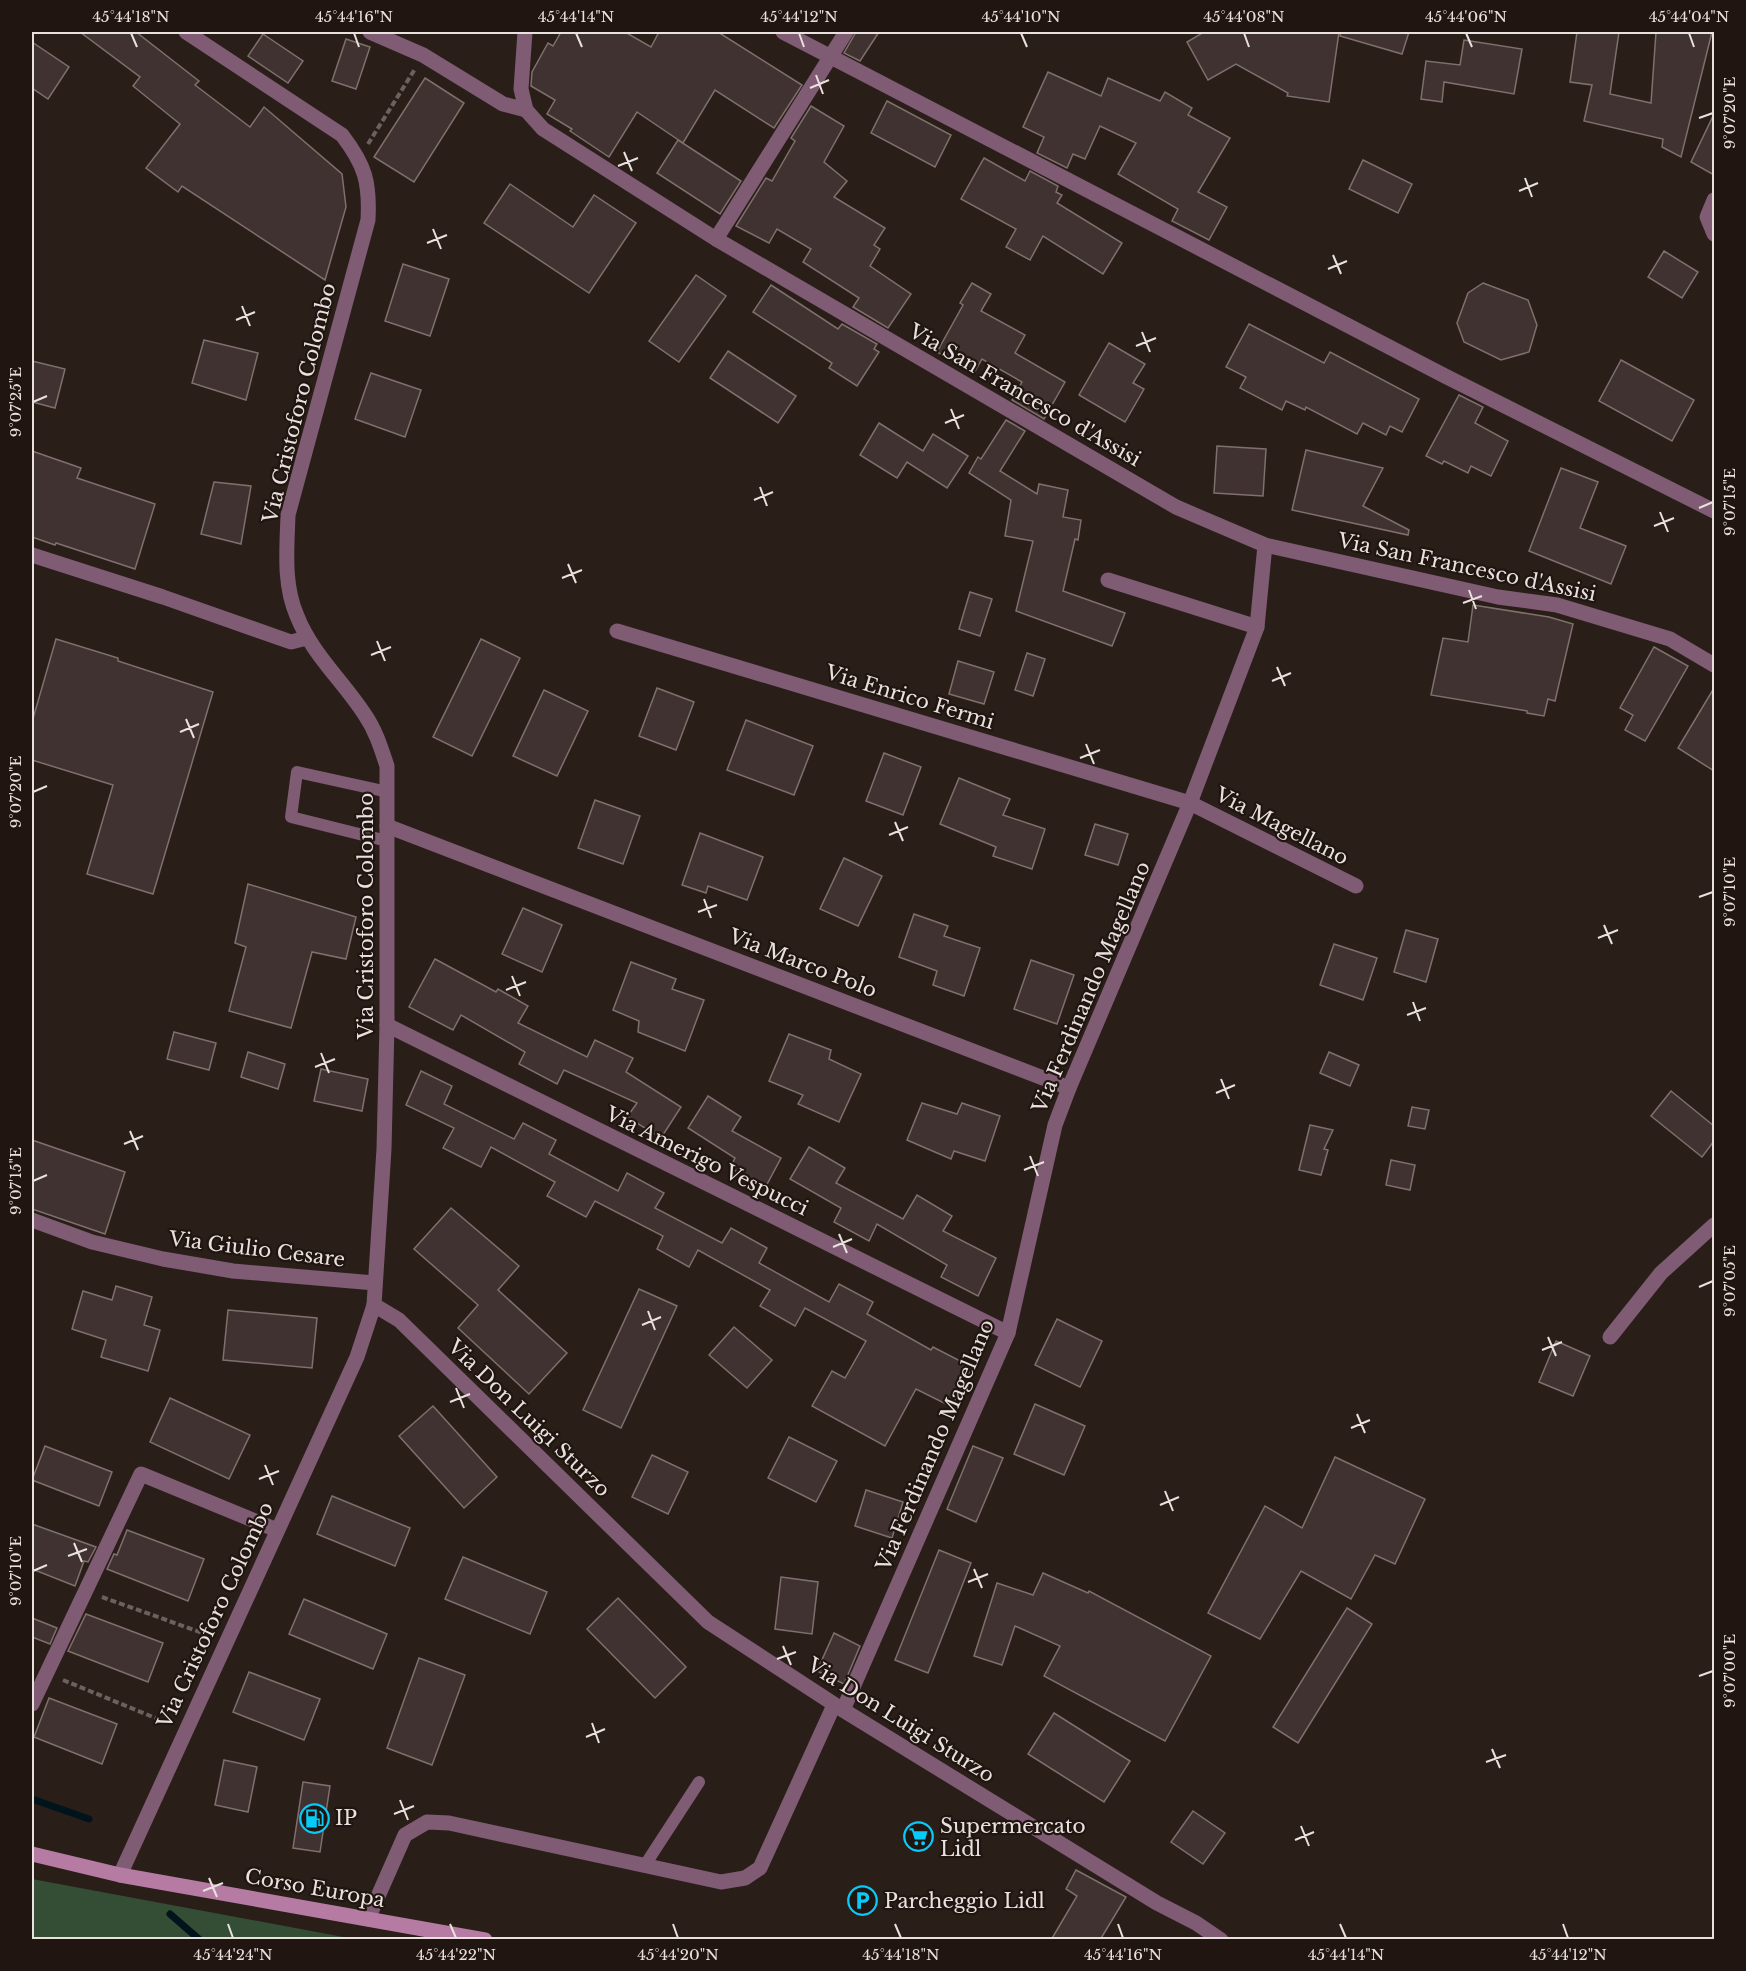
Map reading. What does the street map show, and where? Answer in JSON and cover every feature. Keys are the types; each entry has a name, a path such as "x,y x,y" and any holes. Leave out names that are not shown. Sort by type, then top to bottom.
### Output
{"main road":[{"name":"Corso Europa","path":"32,1854 120,1875 485,1940"}],"street":[{"name":"Via Cristoforo Colombo","path":"120,1875 357,1357 374,1305 384,1149 387,1025 387,766 380,743 366,716 307,638 296,614 288,585 286,554 288,515 368,220 369,195 365,174 356,153 342,135 186,32"},
{"name":"Via San Francesco d'Assisi","path":"370,32 423,56 503,104 526,110 543,129 716,238 1176,507 1265,545 1498,597 1557,604 1670,639 1714,665"},
{"path":"525,32 521,89 526,110"},
{"path":"783,32 1444,376 1714,511"},
{"path":"716,238 846,32"},
{"path":"1714,200 1707,217 1714,234"},
{"name":"Via Ferdinando Magellano","path":"368,1919 405,1834 427,1822 449,1823 721,1882 745,1878 760,1868 839,1707 1008,1333 1055,1125 1190,803 1257,627 1265,545"},
{"path":"32,555 163,597 291,642 307,638"},
{"path":"1108,580 1257,627"},
{"name":"Via Enrico Fermi","path":"617,631 1190,803"},
{"name":"Via Magellano","path":"1190,803 1356,886"},
{"name":"Via Marco Polo","path":"387,834 1069,1088"},
{"name":"Via Amerigo Vespucci","path":"387,1025 1008,1333"},
{"name":"Via Giulio Cesare","path":"32,1220 92,1242 163,1259 233,1271 375,1283"},
{"path":"1610,1336 1661,1273 1714,1225"},
{"name":"Via Don Luigi Sturzo","path":"374,1305 399,1320 708,1622 839,1707 1221,1940"},
{"path":"32,1704 141,1474 277,1530"}],"lane":[{"path":"387,834 291,817 297,772 388,792"},
{"path":"645,1865 699,1782"}],"path":[{"path":"356,153 366,148 423,56"},
{"path":"85,1590 225,1642"},
{"path":"46,1673 184,1731"}],"green space":[{"path":"32,1879 354,1939 32,1939"}],"building":[{"path":"80,32 136,32 199,81 195,85 250,127 264,107 342,174 346,207 325,280 182,186 178,192 146,168 180,124 133,86 140,77"},
{"path":"561,32 625,32 651,47 659,32 718,32 802,85 774,128 715,90 683,143 637,112 609,157 570,131 572,129 547,114 555,100 531,86 532,72 548,43 553,46"},
{"path":"856,32 879,32 860,61 844,53"},
{"path":"1204,32 1339,32 1329,102 1287,96 1288,93 1236,64 1208,80 1187,42"},
{"path":"1341,32 1409,32 1402,54 1340,36"},
{"path":"1577,32 1619,32 1610,94 1651,103 1656,32 1712,32 1681,157 1662,147 1663,139 1584,121 1592,85 1570,82"},
{"path":"263,34 303,61 288,83 248,56"},
{"path":"346,39 370,47 356,89 332,81"},
{"path":"1464,40 1522,49 1514,94 1444,82 1442,102 1421,99 1426,61 1460,65"},
{"path":"32,42 69,67 48,99 32,88"},
{"path":"1048,72 1101,96 1108,78 1160,101 1165,92 1192,108 1188,115 1230,138 1198,192 1227,207 1209,240 1172,221 1178,209 1118,174 1136,143 1100,126 1085,159 1073,154 1067,168 1037,153 1044,137 1023,127"},
{"path":"425,78 464,103 414,182 374,157"},
{"path":"887,101 951,135 935,167 871,133"},
{"path":"811,106 844,126 824,162 847,181 834,197 885,228 874,245 880,249 870,266 911,294 888,328 853,307 859,298 803,262 811,249 777,229 769,243 736,226 766,178 772,181 795,141 791,138"},
{"path":"1714,114 1714,175 1691,162"},
{"path":"678,140 741,181 720,214 657,173"},
{"path":"984,158 1025,181 1030,171 1058,186 1056,192 1062,195 1057,203 1122,243 1103,274 1043,236 1030,260 1006,247 1016,229 961,199"},
{"path":"1363,160 1412,184 1398,213 1349,189"},
{"path":"510,184 573,227 594,195 636,223 589,293 484,223"},
{"path":"1664,251 1698,272 1682,298 1648,277"},
{"path":"403,264 449,279 430,336 385,321"},
{"path":"696,275 726,296 679,362 649,341"},
{"path":"972,283 991,294 981,311 1025,335 1015,353 1065,382 1044,419 1012,400 1022,382 982,359 974,373 937,352 963,305 960,303"},
{"path":"1483,283 1528,300 1537,325 1529,352 1501,360 1464,342 1457,323 1468,293"},
{"path":"771,285 838,329 842,324 877,344 874,349 879,352 857,386 829,368 832,363 753,312"},
{"path":"1249,324 1324,363 1330,352 1419,399 1402,432 1390,426 1386,435 1363,423 1357,434 1306,407 1305,410 1286,401 1282,410 1240,388 1246,377 1226,367"},
{"path":"204,340 258,353 246,400 192,383"},
{"path":"1109,343 1145,364 1133,383 1144,389 1125,422 1079,395"},
{"path":"728,351 796,396 778,423 710,378"},
{"path":"1621,360 1694,400 1672,441 1599,401"},
{"path":"32,361 65,369 55,408 32,402"},
{"path":"371,373 421,390 405,437 355,419"},
{"path":"1459,395 1483,407 1475,423 1508,441 1491,476 1471,466 1468,473 1444,461 1442,464 1426,456"},
{"path":"1006,420 1025,431 1000,471 1037,494 1039,484 1068,490 1063,517 1081,520 1078,540 1075,539 1063,591 1125,613 1112,646 1016,611 1033,541 1005,536 1011,500 969,473 978,457 981,459"},
{"path":"879,423 923,451 933,434 968,456 947,488 907,462 897,478 860,455"},
{"path":"1217,446 1266,449 1263,496 1214,493"},
{"path":"1306,450 1383,468 1363,506 1409,530 1408,535 1292,510"},
{"path":"32,451 81,468 77,478 155,504 135,569 32,537"},
{"path":"1561,468 1598,482 1580,528 1626,546 1611,584 1529,551"},
{"path":"214,482 251,486 241,544 201,534"},
{"path":"970,592 992,599 980,636 959,629"},
{"path":"1473,605 1549,617 1573,624 1555,701 1548,699 1544,716 1527,713 1527,711 1431,695 1443,638 1468,642"},
{"path":"56,639 118,658 118,661 213,692 153,894 87,874 113,785 32,760 32,722"},
{"path":"481,639 520,658 472,756 433,737"},
{"path":"1654,647 1688,666 1645,741 1625,730 1633,715 1620,708"},
{"path":"1027,653 1045,659 1033,696 1015,690"},
{"path":"958,661 994,672 984,704 949,694"},
{"path":"657,688 694,702 676,750 639,736"},
{"path":"1714,688 1714,771 1678,748"},
{"path":"544,690 588,711 557,776 513,756"},
{"path":"746,720 813,746 794,795 727,770"},
{"path":"884,753 921,767 903,815 866,801"},
{"path":"959,778 1010,799 1003,815 1045,829 1032,869 993,856 996,847 940,824"},
{"path":"595,800 640,816 623,864 578,848"},
{"path":"1095,824 1128,834 1118,865 1085,855"},
{"path":"700,833 763,857 747,900 708,886 706,893 682,885"},
{"path":"844,858 882,876 858,926 820,909"},
{"path":"248,884 356,917 346,959 312,952 291,1028 229,1011 246,947 235,943"},
{"path":"523,908 562,925 542,972 502,954"},
{"path":"914,914 948,926 944,936 980,948 964,996 933,985 937,971 899,957"},
{"path":"1406,930 1438,939 1426,982 1394,972"},
{"path":"1334,944 1377,958 1363,1000 1320,985"},
{"path":"435,959 496,992 498,989 528,1006 518,1023 587,1057 595,1040 633,1058 626,1072 681,1107 661,1138 627,1117 637,1103 564,1070 557,1084 519,1064 525,1052 461,1015 453,1030 409,1007"},
{"path":"1031,960 1074,975 1057,1024 1014,1009"},
{"path":"631,962 676,979 672,989 704,1000 685,1051 638,1032 639,1021 613,1010"},
{"path":"174,1032 216,1043 209,1070 167,1059"},
{"path":"789,1034 831,1050 829,1059 861,1074 839,1122 798,1104 803,1095 769,1081"},
{"path":"248,1052 285,1064 278,1089 241,1077"},
{"path":"1329,1052 1359,1065 1350,1086 1320,1073"},
{"path":"321,1069 368,1079 362,1111 314,1101"},
{"path":"421,1071 452,1086 444,1104 514,1139 523,1123 556,1140 549,1154 618,1191 627,1173 664,1193 655,1208 722,1243 731,1228 767,1248 759,1263 829,1302 839,1284 873,1302 867,1314 931,1350 933,1347 972,1367 952,1407 916,1389 885,1446 812,1406 832,1371 845,1378 866,1341 805,1308 795,1326 760,1306 770,1290 698,1250 689,1267 657,1249 663,1236 595,1201 586,1217 547,1196 555,1182 491,1147 481,1167 443,1148 454,1128 406,1105"},
{"path":"1671,1091 1714,1126 1714,1141 1702,1157 1651,1116"},
{"path":"708,1096 741,1117 732,1131 781,1158 765,1188 730,1168 735,1158 688,1128"},
{"path":"922,1103 957,1114 962,1103 1000,1116 985,1161 954,1151 951,1159 907,1140"},
{"path":"1412,1107 1429,1110 1425,1129 1408,1126"},
{"path":"1310,1125 1333,1130 1324,1149 1328,1150 1321,1175 1299,1170"},
{"path":"32,1140 125,1172 105,1234 32,1209"},
{"path":"809,1147 845,1168 836,1183 903,1219 917,1195 952,1216 943,1231 996,1258 978,1296 941,1277 947,1265 877,1224 869,1241 834,1222 841,1208 790,1179"},
{"path":"1391,1160 1415,1165 1410,1190 1386,1185"},
{"path":"451,1208 519,1266 498,1290 567,1353 529,1394 458,1328 478,1305 414,1249"},
{"path":"116,1286 152,1297 144,1325 160,1330 148,1371 101,1357 106,1340 72,1329 83,1291 112,1300"},
{"path":"639,1289 677,1306 621,1428 583,1410"},
{"path":"228,1310 317,1318 312,1368 223,1360"},
{"path":"1057,1319 1102,1341 1080,1387 1035,1365"},
{"path":"734,1327 772,1360 747,1388 709,1355"},
{"path":"1556,1341 1590,1356 1573,1396 1539,1382"},
{"path":"170,1398 250,1435 229,1479 150,1442"},
{"path":"1035,1404 1085,1426 1064,1475 1014,1454"},
{"path":"433,1406 497,1477 464,1508 399,1436"},
{"path":"789,1437 837,1461 816,1502 768,1478"},
{"path":"45,1446 112,1472 99,1506 32,1480"},
{"path":"973,1446 1003,1458 976,1522 947,1509"},
{"path":"652,1455 688,1472 668,1514 632,1497"},
{"path":"1335,1457 1425,1499 1395,1564 1375,1555 1351,1599 1301,1571 1260,1639 1208,1613 1265,1506 1302,1528"},
{"path":"866,1490 903,1502 892,1538 855,1526"},
{"path":"332,1496 410,1528 395,1566 317,1534"},
{"path":"32,1524 96,1547 88,1562 84,1561 75,1586 32,1569"},
{"path":"127,1530 204,1559 188,1601 107,1569 114,1554 117,1555"},
{"path":"939,1550 971,1563 928,1673 895,1660"},
{"path":"463,1557 547,1592 530,1634 445,1599"},
{"path":"1043,1573 1088,1593 1089,1591 1211,1656 1165,1741 1044,1676 1060,1646 1015,1626 1002,1665 974,1656 997,1583 1033,1595"},
{"path":"781,1577 818,1582 812,1634 775,1629"},
{"path":"618,1598 686,1667 655,1698 587,1629"},
{"path":"304,1599 387,1634 373,1669 289,1634"},
{"path":"1347,1608 1372,1624 1298,1743 1273,1727"},
{"path":"86,1614 163,1643 148,1682 68,1651"},
{"path":"32,1618 57,1628 50,1644 32,1637"},
{"path":"834,1633 860,1646 844,1684 817,1671"},
{"path":"419,1658 465,1675 432,1765 387,1748"},
{"path":"249,1672 320,1699 304,1740 233,1712"},
{"path":"49,1698 117,1724 102,1764 34,1737"},
{"path":"1054,1713 1130,1761 1104,1802 1028,1754"},
{"path":"224,1760 257,1767 248,1812 215,1805"},
{"path":"303,1782 330,1786 320,1852 293,1848"},
{"path":"1193,1811 1225,1833 1203,1864 1171,1842"},
{"path":"1076,1870 1126,1897 1100,1940 1051,1940 1077,1896 1066,1889"}],"waterway":[{"path":"32,1799 89,1819"},
{"path":"170,1914 200,1940"}],"place":[{"name":"IP","path":"314,1818"},
{"name":"Supermercato Lidl","path":"919,1837"},
{"name":"Parcheggio Lidl","path":"863,1901"}]}
